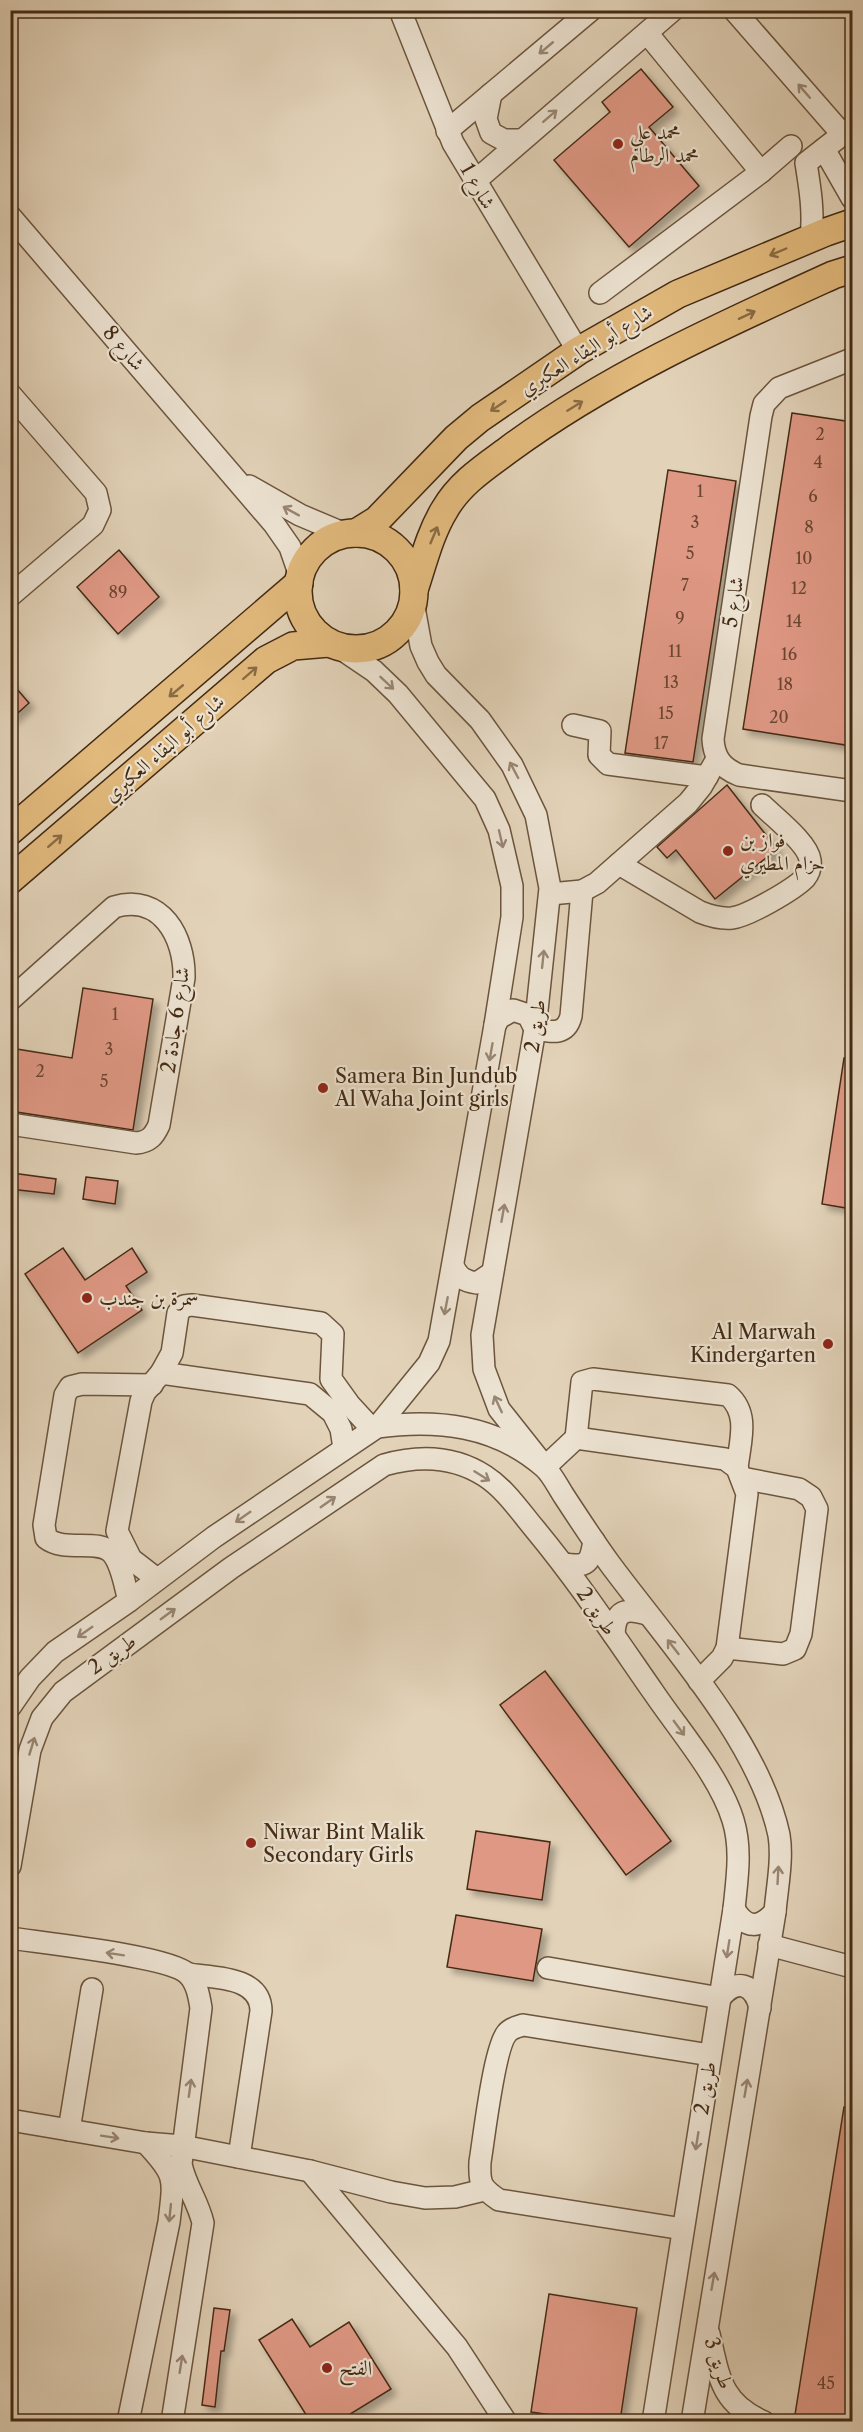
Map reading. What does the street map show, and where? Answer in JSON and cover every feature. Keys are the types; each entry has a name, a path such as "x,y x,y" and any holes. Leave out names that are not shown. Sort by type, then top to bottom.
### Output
{"main road":[{"name":"شارع أبو البقاء العكبري","path":"350,533 377,520 456,438 472,425 578,351 678,294 852,223"},
{"path":"414,596 409,566 399,551 384,540 366,534 350,533 330,539 316,549 306,561 300,580 300,608 316,634 335,646 369,648 385,643 403,625 414,596 445,508 468,479 520,441 606,387 690,340 833,275 852,269"},
{"name":"شارع أبو البقاء العكبري","path":"10,831 300,580"},
{"name":"شارع أبو البقاء العكبري","path":"10,880 266,660 293,646 335,646"}],"street":[{"name":"شارع 1","path":"400,10 447,131 474,182 578,351"},
{"path":"447,131 591,10"},
{"path":"474,182 673,10"},
{"path":"734,10 848,131 806,163 813,221 811,238"},
{"path":"647,33 761,172"},
{"path":"490,94 486,118 491,133 504,140 522,140"},
{"path":"600,293 761,172 791,146"},
{"path":"824,149 852,198"},
{"name":"شارع 8","path":"10,216 238,480 290,547 300,580"},
{"name":"شارع 5","path":"712,768 713,739 760,416 764,404 779,388 852,359"},
{"path":"10,394 96,493 100,510 93,525 10,596"},
{"name":"شارع 8","path":"238,480 300,515 350,533"},
{"name":"طريق 2","path":"414,596 421,646 428,662 436,675 480,720 512,765 536,816 545,853 550,894 536,1029 482,1335 484,1369 499,1409 545,1467 594,1541 699,1681 750,1758 768,1798 779,1838 774,1912 760,2008 706,2322 692,2421"},
{"name":"طريق 2","path":"10,1707 30,1678 55,1652 129,1601 214,1537 375,1428 429,1363 439,1341 495,1025 512,917 512,886 499,830 485,799 398,694 374,671 335,646"},
{"path":"573,725 600,731 599,755 608,764 712,768 739,775 852,791"},
{"path":"550,894 582,891 591,887 688,803 712,768"},
{"path":"619,864 710,916 732,918 753,911 804,879 810,866 810,858 803,845 762,805"},
{"path":"495,1025 505,1013 521,1011 528,1015 536,1029 558,1032 570,1022 582,891"},
{"name":"شارع 6 جادة 2","path":"10,1000 114,907 124,904 143,904 152,909 168,924 181,947 184,978 159,1125 155,1134 149,1140 136,1143 10,1124"},
{"path":"453,1266 465,1281 477,1283 492,1273"},
{"path":"102,1547 112,1541 117,1531 141,1401 172,1353 178,1313 184,1306 192,1305 321,1323 333,1334 331,1379 349,1404 375,1428"},
{"path":"129,1601 112,1553 102,1547 55,1545 46,1538 44,1525 65,1395 70,1387 82,1384 157,1379 310,1394 320,1391 331,1379"},
{"path":"545,1467 576,1438 582,1382 593,1379 728,1395 738,1403 742,1417 740,1473 747,1494 727,1648 722,1658 699,1681"},
{"path":"310,1394 333,1413 341,1429 344,1448"},
{"name":"طريق 2","path":"375,1428 420,1422 470,1428 521,1451 545,1467"},
{"path":"576,1438 725,1459 740,1473 799,1489 811,1497 817,1509 801,1634 795,1649 783,1654 727,1648"},
{"name":"طريق 2","path":"10,1866 14,1820 30,1750 42,1718 56,1701 88,1672 231,1568 384,1465 402,1460 442,1459 458,1463 485,1476 508,1496 564,1564 700,1758 726,1802 734,1821 739,1856 734,1910 653,2421"},
{"path":"287,1487 280,1506 282,1511 286,1517 296,1520 305,1518"},
{"path":"117,1531 131,1559 157,1579"},
{"path":"214,1537 231,1540 235,1547 237,1555 231,1568"},
{"path":"564,1564 579,1566 588,1562 592,1556 594,1541"},
{"path":"614,1635 614,1625 618,1615 626,1611 647,1614"},
{"path":"734,1910 743,1922 752,1925 768,1920 774,1912"},
{"path":"10,1938 160,1961 188,1974 242,1983 253,1989 260,1999 261,2011 239,2157"},
{"path":"769,1945 852,1967"},
{"path":"548,1968 720,1998 726,1990 734,1986 744,1986 752,1990 758,1998 760,2008"},
{"path":"172,2421 203,2223 198,2202 187,2186 183,2174 182,2146 201,2008 197,1988 188,1974"},
{"path":"69,2130 92,1989"},
{"path":"683,2229 499,2200 484,2190 479,2178 480,2162 499,2051 508,2032 515,2027 523,2025 710,2055"},
{"path":"10,2120 146,2143 182,2146 310,2171 391,2192 425,2198 455,2197 484,2190"},
{"path":"129,2421 172,2198 172,2178 167,2167 146,2143"},
{"path":"310,2171 458,2347 506,2421"},
{"name":"طريق 3","path":"706,2322 719,2377 726,2393 739,2408 764,2421"}],"building":[{"name":"محمد علي محمد الرطام","path":"641,69 673,107 649,127 699,186 629,247 554,160 610,112 602,102"},
{"path":"792,413 852,422 852,746 743,729"},
{"path":"668,470 736,481 693,762 625,753"},
{"path":"119,550 159,597 118,634 77,587"},
{"path":"10,681 29,703 10,720"},
{"name":"فواز بن حزام المطيري","path":"727,785 777,849 715,899 676,850 667,858 657,847"},
{"path":"83,988 153,999 133,1130 10,1111 10,1048 72,1058"},
{"path":"844,1058 852,1059 852,1209 822,1204"},
{"path":"12,1173 56,1179 54,1194 10,1189"},
{"path":"86,1177 118,1181 115,1204 83,1199"},
{"name":"سمرة بن جندب","path":"63,1248 85,1280 132,1248 147,1272 126,1286 142,1310 78,1353 25,1274"},
{"path":"545,1671 671,1841 626,1875 500,1705"},
{"path":"476,1831 550,1842 542,1900 467,1889"},
{"path":"456,1915 542,1929 533,1981 447,1967"},
{"path":"844,2107 852,2107 852,2421 794,2421"},
{"path":"549,2294 637,2308 620,2421 593,2421 531,2412"},
{"path":"214,2308 230,2310 224,2351 221,2351 215,2407 202,2405"},
{"name":"الفتح","path":"292,2319 310,2347 349,2322 391,2389 339,2421 310,2421 259,2340"}],"place":[{"name":"محمد علي محمد الرطام","path":"618,144"},
{"name":"فواز بن حزام المطيري","path":"728,851"},
{"name":"Samera Bin Jundub Al Waha Joint girls","path":"323,1088"},
{"name":"سمرة بن جندب","path":"87,1298"},
{"name":"Al Marwah Kindergarten","path":"828,1344"},
{"name":"Niwar Bint Malik Secondary Girls","path":"251,1843"},
{"name":"الفتح","path":"327,2368"}]}
